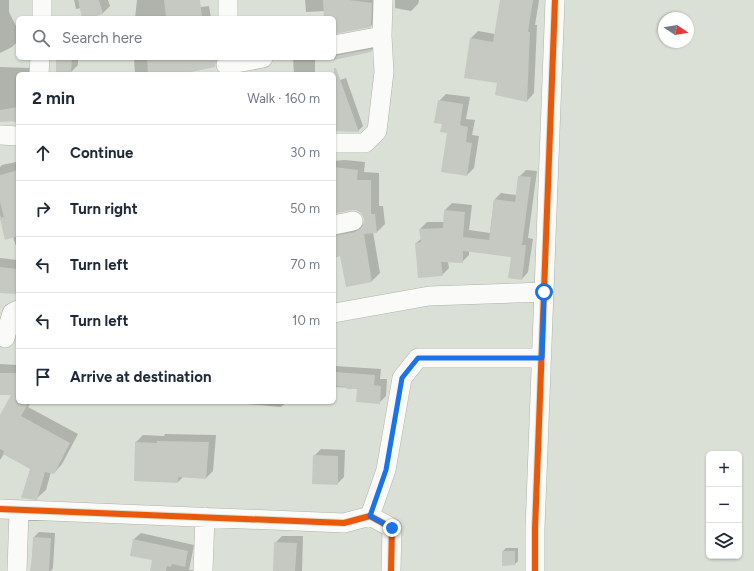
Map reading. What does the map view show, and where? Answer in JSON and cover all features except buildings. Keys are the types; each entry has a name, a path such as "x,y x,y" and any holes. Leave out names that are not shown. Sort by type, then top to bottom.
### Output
{"street":[{"path":"42,0 42,16"},
{"path":"228,0 228,16"},
{"path":"336,143 365,143 377,131 384,72 382,36 384,0"},
{"path":"535,571 555,0"},
{"path":"336,45 382,36"},
{"path":"39,72 40,60"},
{"path":"226,66 254,60"},
{"path":"0,135 16,136"},
{"path":"336,225 353,221"},
{"path":"336,313 429,296 544,292"},
{"path":"8,338 12,313 16,311"},
{"path":"370,516 386,470 402,378 418,358 542,358"},
{"path":"0,509 344,523 370,516 392,528 391,571"},
{"path":"17,571 19,510"},
{"path":"203,571 205,517"}],"cycle path":[{"path":"535,571 535,529 555,0"},
{"path":"0,509 344,523 370,516 392,528 391,571"}],"route":[{"path":"392,528 370,516 386,470 402,378 418,358 542,358 544,292"}]}
